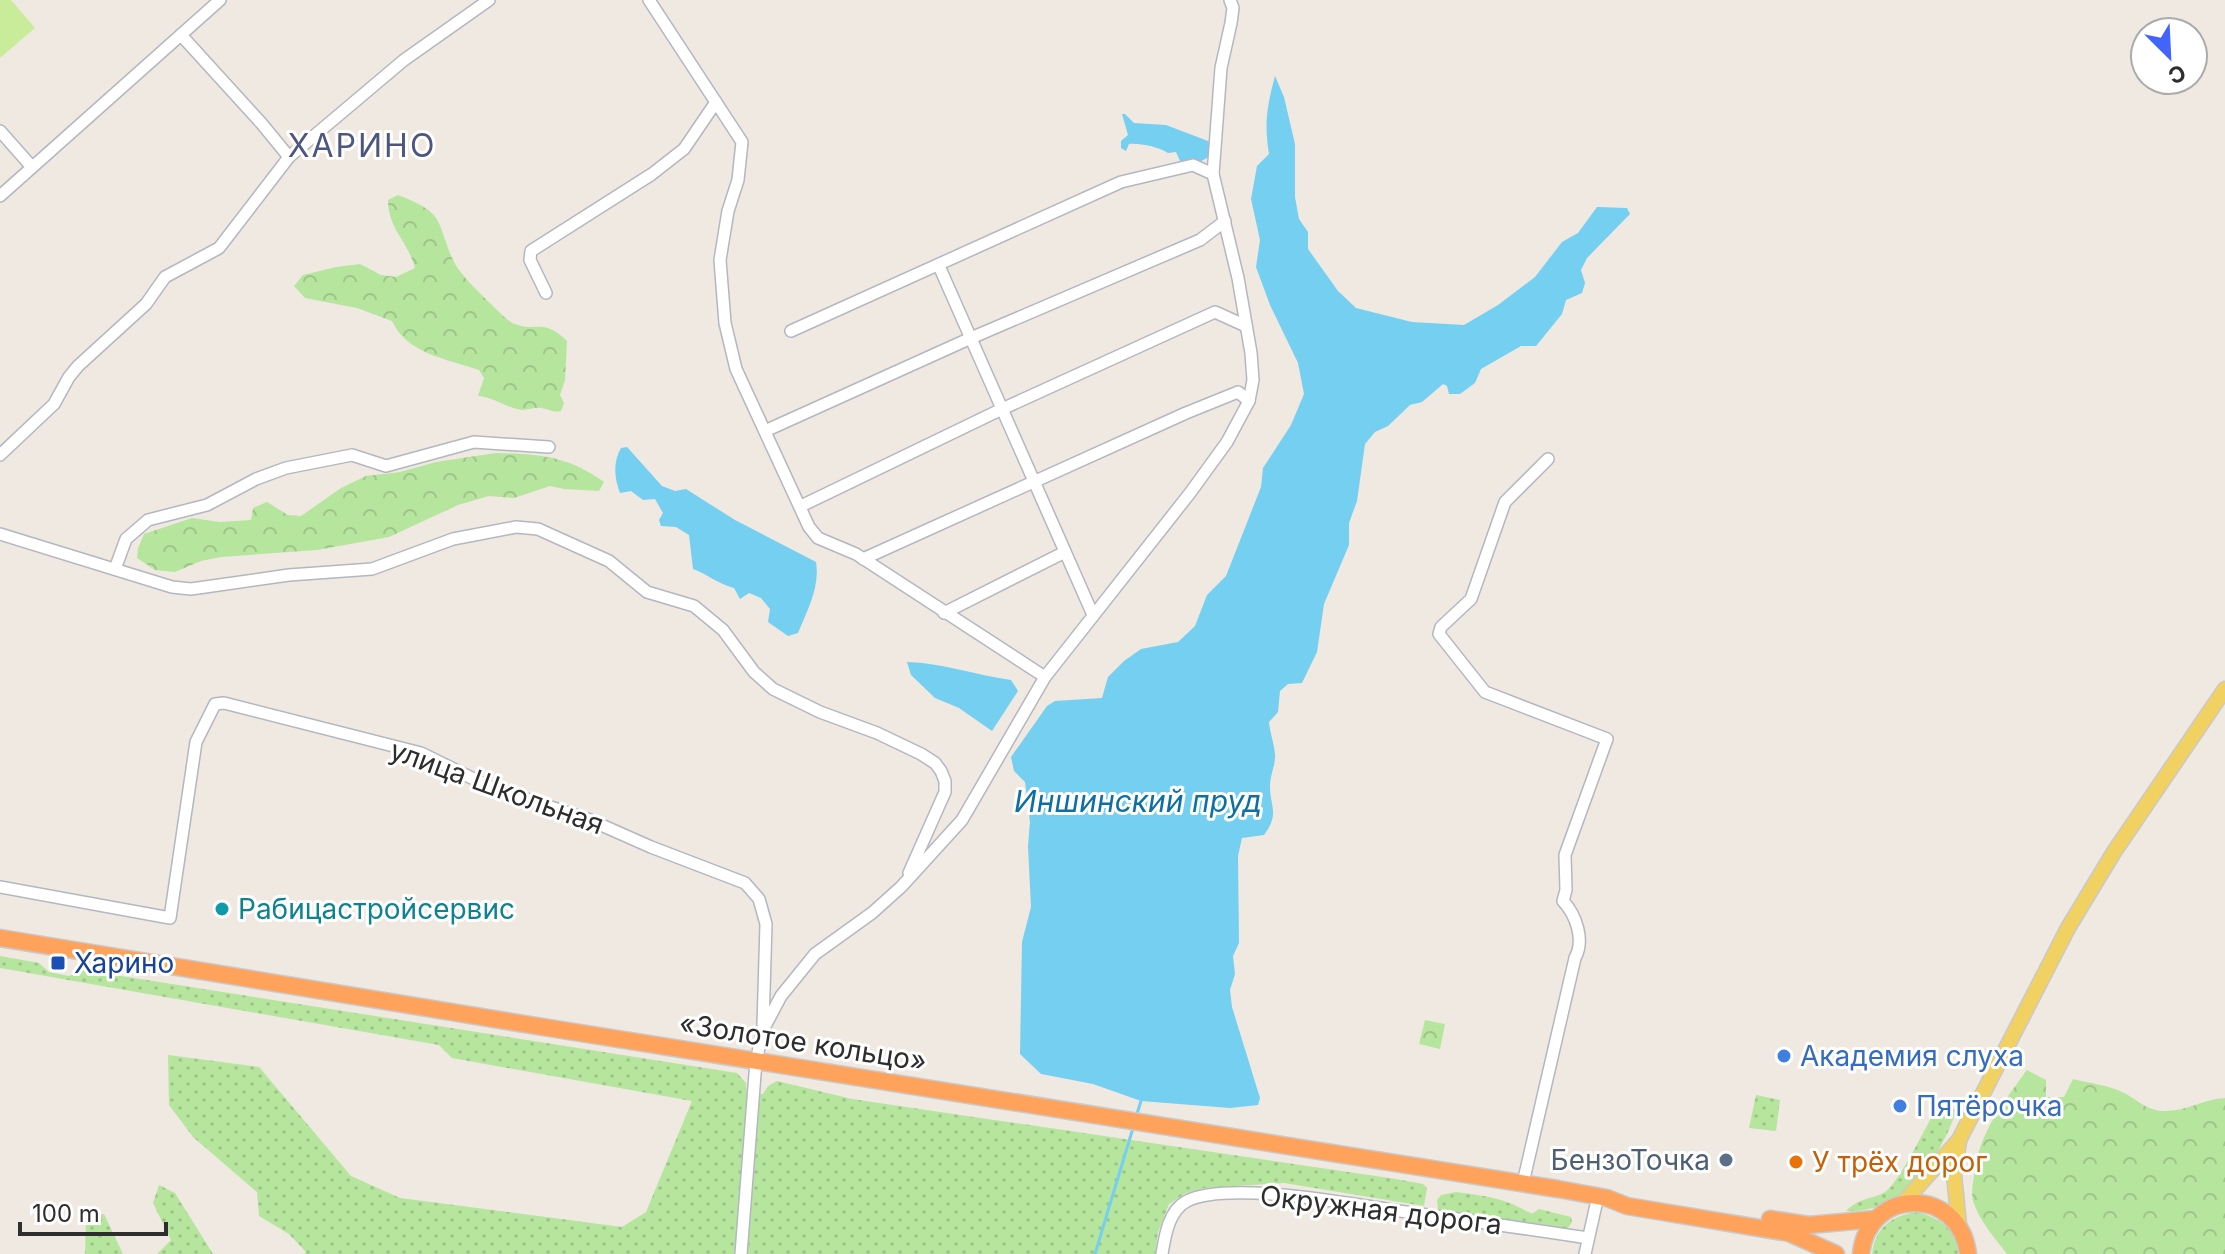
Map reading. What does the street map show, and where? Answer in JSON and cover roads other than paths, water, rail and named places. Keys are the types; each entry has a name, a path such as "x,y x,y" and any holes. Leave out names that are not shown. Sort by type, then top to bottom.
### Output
{"highway":[{"name":"«Золотое кольцо»","path":"0,938 1523,1183 1602,1197 1627,1206 1789,1233 1836,1254"},
{"name":"«Золотое кольцо»","path":"1602,1197 1629,1196 1809,1225 1876,1219 1903,1203"},
{"path":"1903,1203 1936,1206 1964,1239 1982,1254"},
{"path":"1861,1254 1863,1239 1876,1219"}],"main road":[{"path":"1903,1203 1959,1140 2068,928 2114,852 2225,689"},
{"path":"1959,1140 1954,1175 1964,1239"}],"street":[{"path":"0,196 220,0"},
{"path":"0,455 54,404 78,366 146,304 165,277 219,248 289,157 404,60 489,0"},
{"path":"649,0 742,142 738,180 728,211 720,260 725,323 736,369 809,527 818,538 863,559 1045,677"},
{"path":"741,1254 756,1061 763,1030 781,996 815,954 872,913 901,887 962,820 1045,677 1190,493 1227,442 1249,401 1253,380 1246,326 1213,174 1221,68 1233,8 1230,0"},
{"path":"181,35 289,157"},
{"path":"546,293 530,260 531,251 652,174 684,149 716,102"},
{"path":"0,131 32,167"},
{"path":"791,331 1121,182 1193,165 1213,174"},
{"path":"765,431 1200,240 1225,221"},
{"path":"939,266 1093,615"},
{"path":"801,506 1002,409 1215,312 1246,326"},
{"path":"863,559 1238,392 1249,401"},
{"path":"115,569 126,539 148,520 207,505 256,479 286,468 352,455 386,466 474,442 549,447"},
{"path":"1523,1183 1575,958 1580,949 1574,913 1563,901 1566,890 1565,855 1607,739 1485,692 1439,634 1441,627 1471,599 1505,502 1548,459"},
{"path":"0,534 172,587 191,589 289,575 372,569 453,539 516,527 555,534 609,561 647,592 685,601 708,616 731,639 754,672 773,689 820,712 877,733 935,763 945,778 943,798 901,887"},
{"path":"944,613 1065,552"},
{"name":"улица Школьная","path":"0,887 170,918 196,739 215,704 224,703 421,753 490,787 590,820 745,883 759,899 766,924 763,1030"},
{"name":"Окружная дорога","path":"1162,1254 1167,1229 1178,1207 1190,1199 1219,1194 1284,1195 1588,1238"},
{"path":"1585,1254 1602,1197"}],"water":[{"name":"Иншинский пруд","path":"1275,76 1284,97 1295,144 1295,197 1299,219 1308,232 1308,249 1338,291 1356,308 1412,322 1464,325 1498,305 1535,277 1562,242 1578,233 1597,207 1627,208 1630,214 1587,258 1581,270 1585,283 1582,293 1566,300 1562,314 1536,346 1521,346 1481,369 1475,383 1460,394 1449,394 1447,386 1443,384 1422,402 1410,405 1388,426 1375,432 1365,444 1357,501 1349,523 1349,545 1324,604 1317,652 1302,683 1288,684 1280,691 1278,712 1269,722 1275,754 1270,786 1272,821 1264,835 1242,838 1238,856 1239,943 1233,956 1235,974 1230,990 1232,1007 1260,1098 1258,1105 1230,1108 1141,1101 1093,1084 1041,1074 1020,1054 1022,942 1031,907 1030,822 1025,782 1014,771 1011,757 1047,706 1055,701 1102,698 1108,677 1124,661 1141,649 1178,642 1195,626 1207,595 1226,576 1261,487 1263,468 1291,425 1304,394 1298,363 1270,305 1256,267 1260,240 1251,199 1257,166 1269,154 1267,115"},
{"path":"1122,114 1134,123 1166,125 1208,141 1212,144 1211,156 1195,164 1181,163 1176,152 1168,153 1144,145 1129,144 1126,151 1121,148 1121,141 1128,135"},
{"path":"627,447 662,486 675,491 686,489 735,520 816,562 815,589 798,633 788,636 768,622 770,609 761,598 749,593 740,599 734,588 693,569 689,535 676,527 661,526 659,520 663,513 655,499 643,500 631,491 620,493 616,464 621,448"},
{"path":"907,662 1011,680 1018,691 992,731 959,708 935,698 911,675"}],"waterway":[{"path":"1136,1117 1141,1101"},
{"path":"1095,1254 1133,1128"}],"place":[{"name":"Рабицастройсервис","path":"222,909"},
{"name":"Харино","path":"58,963"},
{"name":"Академия слуха","path":"1784,1056"},
{"name":"Пятёрочка","path":"1900,1106"},
{"name":"БензоТочка","path":"1726,1160"},
{"name":"У трёх дорог","path":"1796,1162"}],"district":[{"name":"ХАРИНО","path":"362,146"}]}
